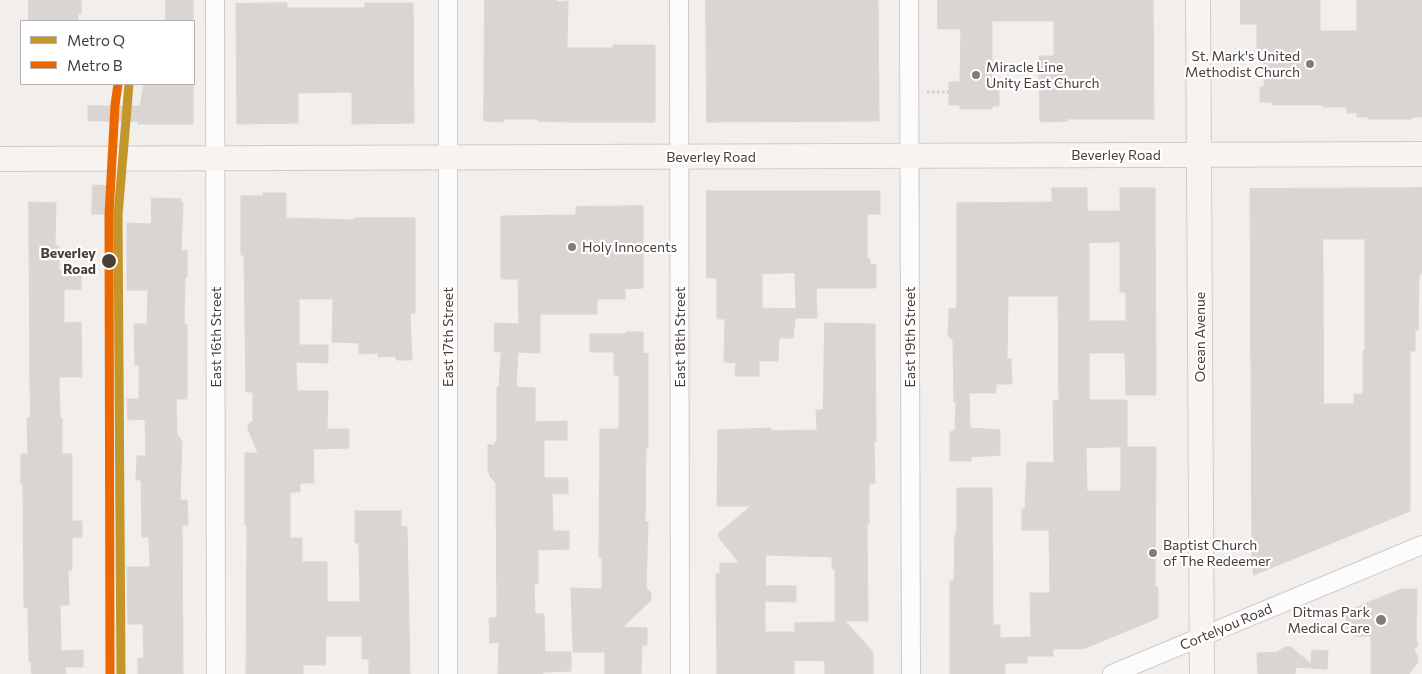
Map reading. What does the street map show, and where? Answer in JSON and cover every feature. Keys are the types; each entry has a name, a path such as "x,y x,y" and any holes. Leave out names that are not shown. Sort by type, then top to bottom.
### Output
{"street":[{"name":"East 16th Street","path":"215,0 216,674"},
{"name":"East 17th Street","path":"448,0 448,674"},
{"name":"East 18th Street","path":"679,0 680,674"},
{"name":"East 19th Street","path":"909,0 911,674"},
{"name":"Ocean Avenue","path":"1198,0 1202,674"},
{"name":"Beverley Road","path":"0,159 1422,154"},
{"name":"Cortelyou Road","path":"1112,674 1422,545"}],"path":[{"path":"927,92 949,92"}],"building":[{"path":"29,0 81,0 81,14 78,14 78,20 29,20"},
{"path":"166,0 193,0 193,20 166,20"},
{"path":"485,0 568,1 567,48 613,48 613,45 655,45 655,122 569,122 539,121 539,119 504,119 504,122 484,121"},
{"path":"706,0 878,0 879,121 707,122"},
{"path":"938,0 1153,0 1154,119 1067,119 1067,121 1040,122 1039,56 1054,56 1054,21 992,21 992,82 999,82 999,106 992,106 992,109 960,109 960,105 949,105 949,82 960,82 961,29 938,29"},
{"path":"1241,0 1320,0 1320,31 1357,31 1357,0 1422,0 1422,117 1412,117 1411,119 1368,119 1368,117 1357,117 1357,113 1347,113 1347,107 1272,105 1272,102 1260,102 1260,87 1264,87 1264,51 1257,51 1257,24 1241,24"},
{"path":"287,3 287,8 365,8 365,3 413,3 414,123 352,124 352,92 298,93 298,123 237,124 236,4"},
{"path":"144,85 193,85 193,124 138,124 138,121 88,121 88,106 140,106"},
{"path":"93,185 113,186 112,214 92,214"},
{"path":"1052,188 1087,188 1087,211 1120,211 1120,188 1155,188 1156,395 1126,395 1125,353 1089,353 1089,400 1127,400 1127,447 1156,447 1155,587 1158,587 1158,618 1083,649 1053,649 1053,656 1027,656 1027,663 1005,663 1005,674 950,674 950,581 954,581 957,488 992,488 993,625 1000,625 1000,638 1031,637 1030,593 1050,593 1049,530 1022,530 1022,509 1025,509 1027,462 1054,463 1053,401 1059,401 1058,296 1008,296 1007,359 1011,359 1012,384 996,384 996,393 969,393 970,428 1000,430 1000,455 971,457 971,461 950,461 950,432 955,430 956,402 954,402 953,340 948,336 949,309 956,309 957,307 957,203 1052,202","holes":["1120,242 1120,292 1126,292 1126,321 1089,321 1089,243","1121,447 1121,491 1087,491 1086,448"]},
{"path":"1422,188 1422,274 1419,274 1418,330 1415,329 1415,351 1410,351 1410,511 1254,575 1252,565 1250,189","holes":["1323,239 1365,239 1363,394 1354,394 1354,404 1324,404"]},
{"path":"707,191 880,191 880,214 867,214 867,259 870,259 870,264 876,265 876,288 816,288 817,318 796,318 796,311 793,338 779,338 778,361 759,361 759,376 735,376 736,363 724,362 725,319 717,319 717,278 707,278","holes":["795,273 796,309 762,308 762,274"]},
{"path":"263,193 286,193 286,218 355,220 355,218 415,218 415,313 410,313 412,360 396,360 396,356 378,357 378,353 359,354 359,343 332,342 333,299 299,299 299,345 328,345 328,363 296,362 297,391 328,391 327,429 349,429 349,448 313,449 314,483 300,483 300,492 290,492 290,538 302,538 302,562 327,562 327,602 360,602 359,543 355,543 355,511 401,511 401,527 407,527 410,674 369,674 369,659 362,659 362,636 326,636 325,665 303,665 303,674 246,674 247,525 245,525 245,453 258,453 248,429 248,425 253,421 253,392 246,392 244,255 241,255 241,196 263,196"},
{"path":"152,198 181,199 183,203 181,251 187,250 184,324 187,324 187,399 176,399 177,434 182,441 180,500 187,500 188,525 182,525 183,674 138,674 138,658 144,658 143,624 128,624 127,567 150,567 149,537 142,537 141,480 136,480 137,456 146,456 145,419 128,420 127,399 139,399 139,365 135,365 134,324 147,324 148,290 127,290 127,223 151,224"},
{"path":"29,202 56,203 55,246 59,246 59,270 81,270 81,289 64,290 64,323 81,322 82,377 59,377 62,454 72,454 72,521 82,521 82,537 72,538 72,570 68,571 69,605 60,605 61,651 83,650 83,667 65,667 66,674 32,674 31,662 29,662 28,607 24,608 21,454 28,454 27,418 30,418"},
{"path":"643,206 643,288 625,289 625,299 597,299 597,314 540,314 540,353 518,352 516,387 535,388 535,422 567,421 567,440 544,440 544,478 568,478 568,494 552,493 553,531 569,531 569,549 538,550 538,584 534,584 535,614 544,614 545,652 571,652 571,671 543,672 543,674 498,674 499,642 490,643 489,618 497,618 496,483 490,477 488,469 488,445 495,445 495,442 497,442 497,387 499,387 501,352 494,352 495,323 519,324 518,279 501,279 501,216 576,215 576,207"},
{"path":"825,323 875,324 876,442 874,442 875,483 869,483 869,524 867,524 868,621 845,621 873,652 873,674 825,674 825,661 794,660 794,674 717,674 716,574 720,573 720,563 739,563 718,534 751,506 717,506 718,430 771,428 771,431 817,430 816,410 823,410","holes":["766,555 832,557 832,569 835,569 835,622 795,623 795,632 765,632 765,601 796,602 796,586 766,586"]},
{"path":"626,332 643,332 643,354 648,353 648,447 646,447 645,522 648,522 646,588 651,593 651,600 623,627 647,628 647,645 642,645 641,674 605,674 605,652 573,652 571,588 602,589 602,557 599,557 600,429 619,429 619,375 614,375 614,352 590,352 590,334 627,334"},
{"name":"Ditmas Park Medical Care","path":"1401,589 1417,589 1416,637 1418,645 1414,650 1418,657 1418,662 1409,674 1371,674 1371,636 1354,636 1346,628 1346,612"},
{"path":"1285,647 1291,647 1311,664 1312,650 1328,651 1327,669 1296,667 1295,674 1258,674 1257,653 1277,652"}],"metro line":[{"name":"B","path":"110,674 109,215 118,85"},
{"name":"Q","path":"121,674 118,215 129,85"}],"place":[{"name":"St. Mark's United Methodist Church","path":"1310,64"},
{"name":"Miracle Line Unity East Church","path":"976,75"},
{"name":"Holy Innocents","path":"572,247"},
{"name":"Beverley Road","path":"109,261"},
{"name":"Baptist Church of The Redeemer","path":"1153,553"},
{"name":"Ditmas Park Medical Care","path":"1381,620"}]}
